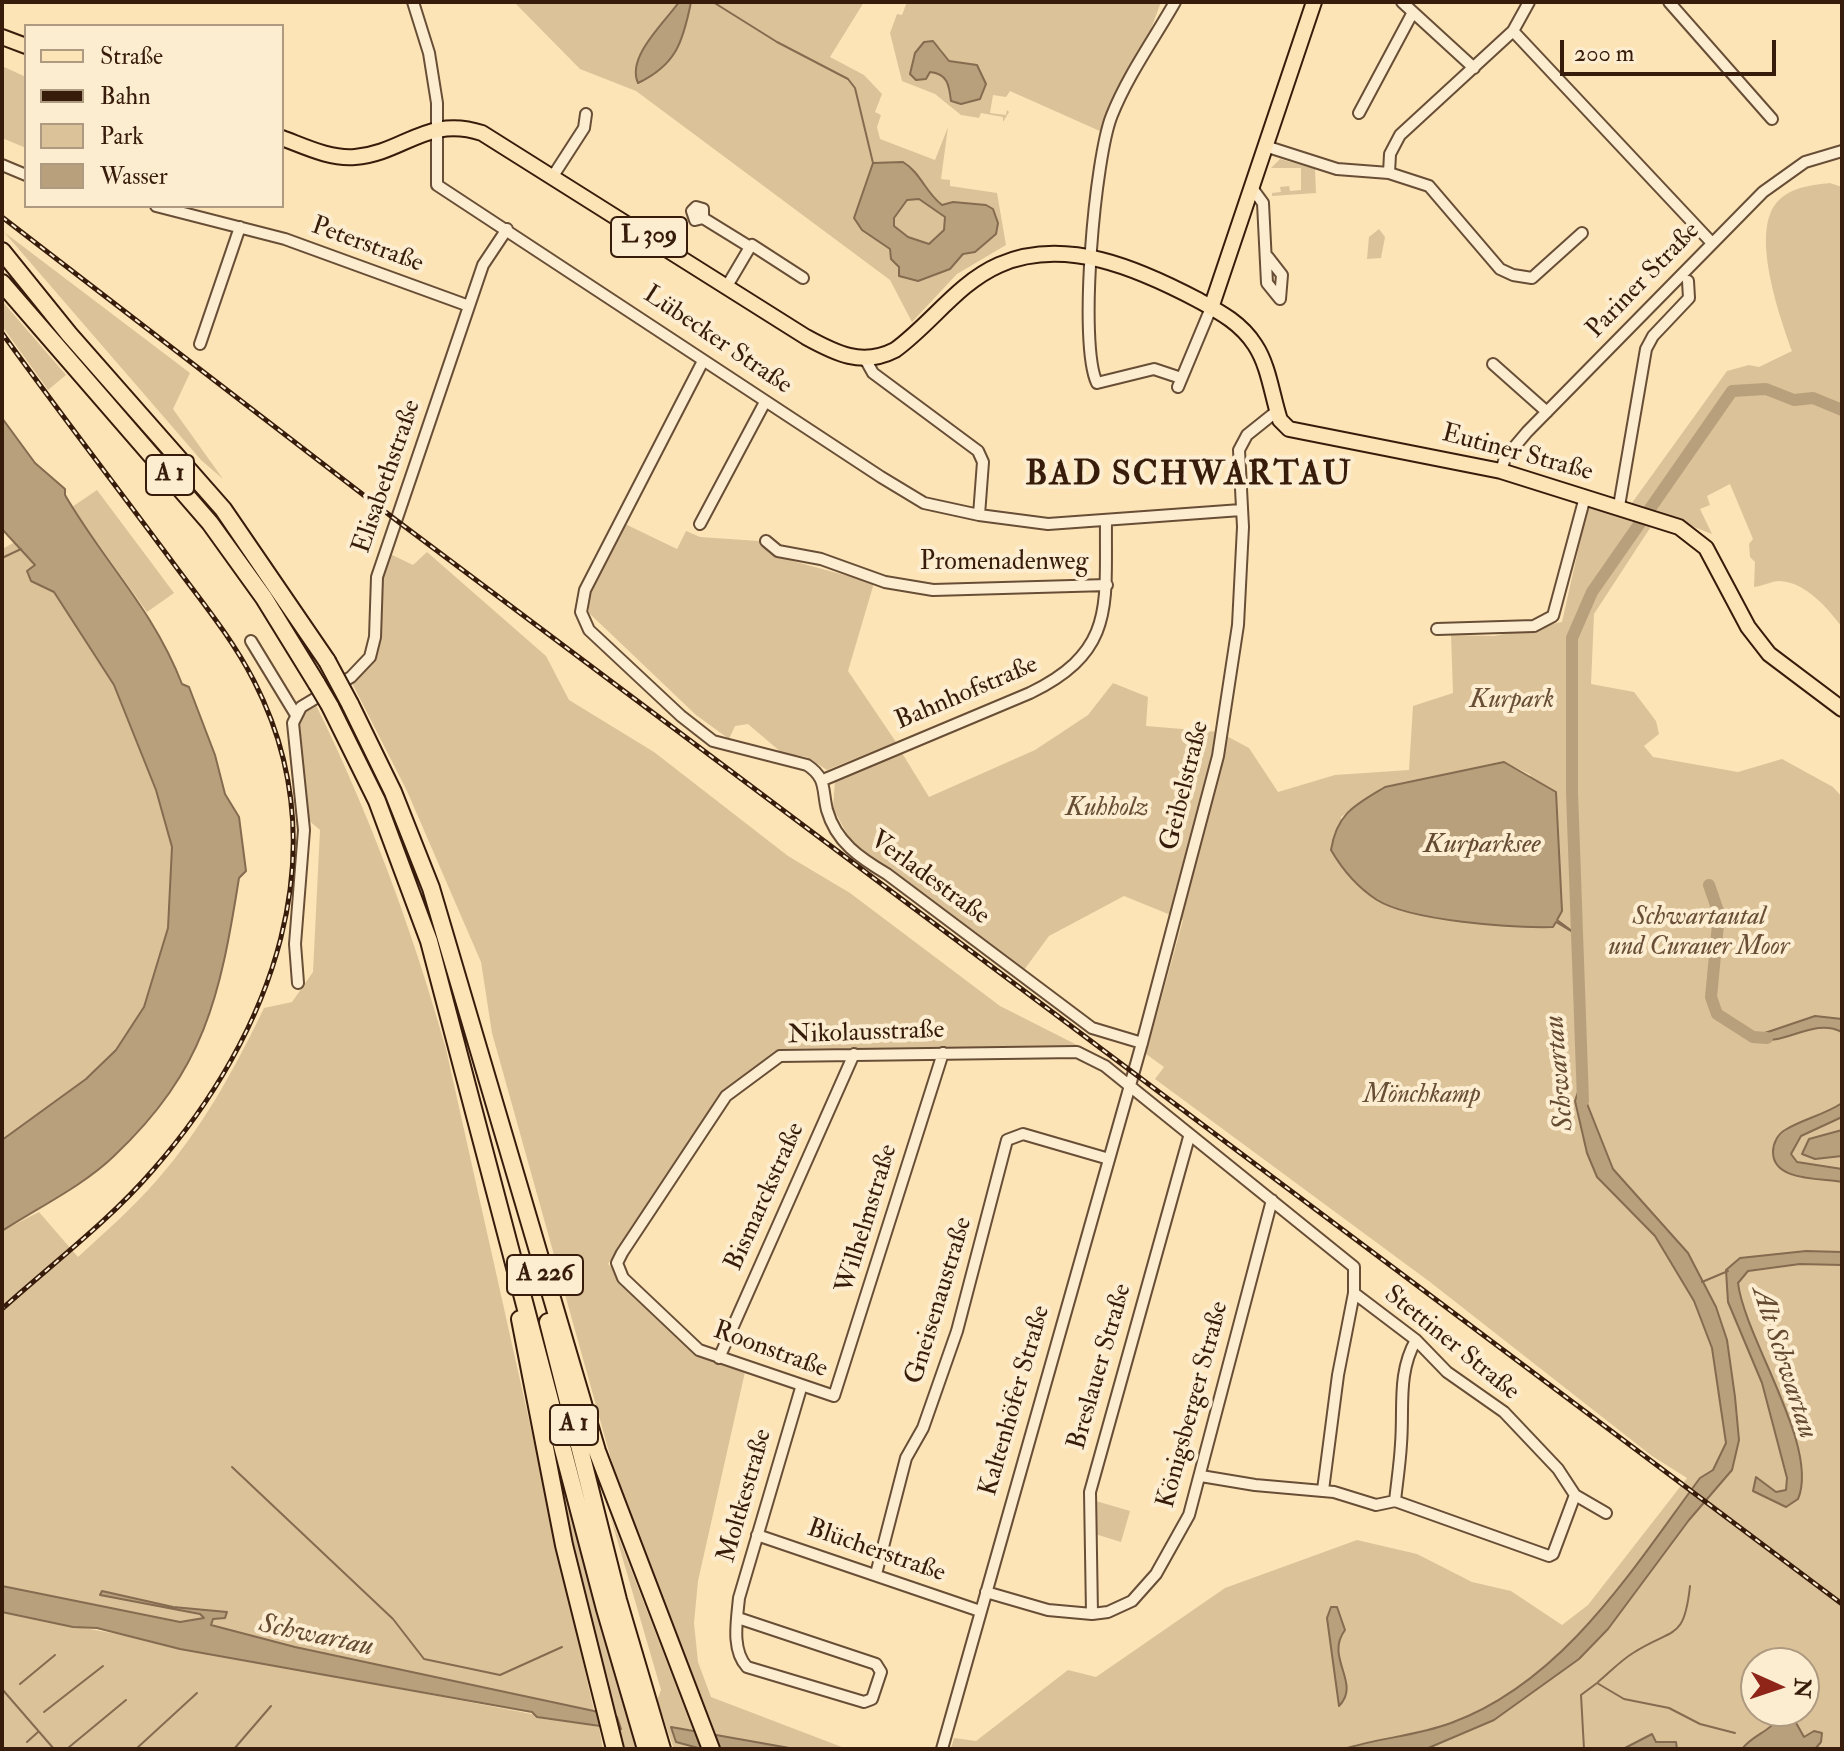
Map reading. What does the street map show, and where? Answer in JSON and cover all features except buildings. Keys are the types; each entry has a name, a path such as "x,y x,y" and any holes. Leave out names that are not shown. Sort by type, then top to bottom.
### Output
{"highway":[{"name":"A 1","path":"2,251 69,334 223,509 327,661 398,804 431,888 492,1100 618,1600 662,1749"},
{"name":"A 1","path":"2,283 210,523 264,598 317,684 377,801 414,894 609,1624 646,1749"},
{"name":"A 226","path":"492,1100 597,1451 711,1749"},
{"name":"A 226","path":"500,1207 564,1545 613,1741"}],"main road":[{"path":"1211,308 1314,2"},
{"path":"2,37 24,45"},
{"name":"L 309","path":"284,139 333,156 354,157 371,154 438,127 482,133 839,355 884,356 908,341 966,286 999,265 1029,255 1092,258 1142,273 1211,308 1242,329 1257,347 1277,411"},
{"name":"Eutiner Straße","path":"1277,411 1306,430 1501,471 1679,527 1706,548 1748,627 1769,654 1842,709"}],"street":[{"path":"413,2 429,53 438,127"},
{"path":"1175,2 1111,116 1104,138 1088,327 1097,383 1154,369 1179,382 1211,308"},
{"path":"1402,2 1474,68"},
{"path":"1389,173 1390,154 1400,135 1513,31 1529,2"},
{"path":"1669,2 1772,119"},
{"path":"1359,113 1401,28 1413,12"},
{"path":"1513,31 1712,243"},
{"path":"553,176 584,128 586,114"},
{"name":"Lübecker Straße","path":"438,127 437,185 924,503 979,515 1048,524 1241,510"},
{"path":"1265,146 1337,169 1389,173 1429,186 1500,269 1513,275 1532,278 1582,233"},
{"name":"Pariner Straße","path":"1501,471 1505,458 1547,412 1712,243 1792,169 1823,155 1842,151"},
{"path":"2,165 24,174"},
{"path":"1252,188 1263,203 1268,257"},
{"name":"Peterstraße","path":"164,208 285,239 469,306"},
{"path":"703,218 803,278"},
{"path":"200,344 240,227"},
{"name":"Elisabethstraße","path":"296,715 301,707 351,677 370,657 375,637 377,577 483,265 507,229"},
{"path":"727,286 750,247"},
{"path":"1619,506 1646,349 1653,336 1689,298 1688,281"},
{"path":"864,357 873,373 978,451 983,462 979,515"},
{"path":"703,361 585,590 581,612 589,630 700,733 724,746 807,765 823,780"},
{"path":"1493,364 1547,412"},
{"path":"700,524 765,402"},
{"name":"Geibelstraße","path":"1135,1066 1227,710 1238,625 1239,450 1247,435 1277,411"},
{"path":"1437,629 1534,626 1553,616 1585,497"},
{"name":"Bahnhofstraße","path":"823,780 1061,678 1097,634 1107,585 1106,522"},
{"name":"Promenadenweg","path":"766,541 778,551 821,559 885,582 933,590 1107,585"},
{"path":"251,641 296,715 292,732 304,830 295,944 298,983"},
{"name":"Verladestraße","path":"823,780 827,809 840,837 854,855 887,874 1092,1028 1142,1043"},
{"name":"Nikolausstraße","path":"623,1278 617,1263 622,1253 726,1096 780,1056 1077,1052 1092,1057 1129,1087"},
{"name":"Wilhelmstraße","path":"834,1396 943,1053"},
{"name":"Bismarckstraße","path":"719,1358 854,1054"},
{"name":"Kaltenhöfer Straße","path":"942,1749 1135,1066"},
{"name":"Stettiner Straße","path":"1129,1087 1350,1260 1356,1275 1354,1293 1416,1340 1447,1372 1504,1412 1558,1469 1575,1495 1606,1513"},
{"name":"Gneisenaustraße","path":"876,1574 906,1458 923,1428 957,1331 1007,1140 1023,1134 1109,1159"},
{"name":"Breslauer Straße","path":"1092,1614 1090,1492 1189,1137"},
{"name":"Königsberger Straße","path":"986,1592 1048,1610 1092,1614 1108,1612 1132,1601 1156,1574 1181,1531 1201,1476 1272,1200"},
{"name":"Roonstraße","path":"623,1278 699,1350 801,1388 834,1396"},
{"path":"1323,1490 1338,1375 1354,1293"},
{"path":"1395,1501 1402,1391 1416,1340"},
{"name":"Moltkestraße","path":"738,1618 876,1664 881,1672 872,1699 864,1702 747,1667 738,1654 738,1618 739,1598 801,1388"},
{"path":"1201,1476 1255,1485 1323,1490 1376,1505 1395,1501 1549,1556 1575,1495"},
{"name":"Blücherstraße","path":"757,1535 980,1611"}],"green space":[{"path":"514,2 679,2 638,59 638,82 662,68 676,50 691,2 864,2 830,57 864,75 882,94 875,112 881,115 877,127 880,139 935,160 948,127 941,179 950,180 950,186 997,193 1006,245 957,274 912,322 890,280 636,91 580,69","holes":["903,162 942,205 986,205 975,252 963,254 950,269 918,281 891,259 874,163"]},
{"path":"907,2 1161,2 1111,136 1010,91 1006,97 993,95 990,113 1006,115 1007,110 1009,112 1003,122 1003,117 981,113 979,118 961,115 935,94 902,81 890,33 897,14 902,15","holes":["940,48 949,61 977,65 951,100 946,81 941,75 930,72"]},
{"path":"2,66 24,76 24,147 2,138"},
{"path":"1280,159 1315,169 1316,193 1272,196 1272,193 1281,192 1280,187 1289,186 1290,191 1301,190 1301,168 1271,168"},
{"path":"1830,183 1842,187 1842,627 1823,605 1799,586 1780,581 1754,587 1755,562 1750,557 1749,544 1753,539 1730,484 1707,496 1710,505 1700,509 1712,534 1655,512 1652,525 1594,614 1591,684 1634,692 1656,721 1659,734 1644,746 1653,757 1738,772 1782,759 1833,787 1842,797 1842,1749 951,1749 954,1738 976,1741 1068,1670 1096,1677 1225,1588 1357,1540 1417,1554 1472,1582 1511,1591 1562,1625 1588,1605 1687,1478 1652,1456 1430,1282 1155,1079 1164,1067 1146,1054 1183,920 1124,896 1049,936 1024,970 853,845 833,808 835,780 902,753 929,797 1035,750 1088,715 1113,683 1148,697 1146,726 1219,732 1249,748 1278,792 1335,775 1409,770 1413,706 1453,693 1451,635 1494,636 1562,622 1590,497 1629,507 1727,371 1749,365 1759,367 1792,351 1775,297 1766,232 1770,215 1778,201 1802,188","holes":["1504,762 1531,775 1378,901 1339,864 1341,817 1385,787"]},
{"path":"919,199 945,217 944,230 929,244 908,237 894,226 894,218 907,200"},
{"path":"1379,229 1385,237 1381,258 1367,259 1369,237"},
{"path":"4,232 190,373 173,409 223,479 201,460"},
{"path":"2,301 66,375 48,390 2,326"},
{"path":"97,490 174,593 147,612 72,507"},
{"path":"623,523 677,549 686,531 700,537 759,541 774,556 874,583 848,671 896,742 827,770 807,757 782,753 748,724 735,726 729,739 696,715 589,613 588,599"},
{"path":"15,542 36,565 31,581 54,592 114,685 156,790 172,847 168,928 144,1007 116,1050 86,1079 2,1140 2,549"},
{"path":"427,552 546,656 569,700 654,752 788,856 850,893 1000,1006 1079,1046 780,1049 721,1095 608,1264 691,1349 745,1372 698,1581 694,1623 698,1662 711,1697 847,1749 725,1749 716,1734 616,1477 492,1033 481,962 407,791 352,683 366,668 374,653 380,622 383,571 388,553 413,565"},
{"path":"315,703 354,787 388,873 446,1049 594,1711 295,1647 211,1625 213,1619 225,1618 102,1591 100,1595 201,1614 205,1618 180,1622 2,1586 2,1231 39,1212 78,1257 148,1190 189,1140 229,1075 264,1008 292,1002 313,972 320,830 307,819 298,721 305,709"},
{"path":"560,1472 636,1749 623,1749 557,1475"},
{"path":"1096,1501 1130,1511 1121,1542 1095,1534"},
{"path":"610,1515 693,1730 672,1727 676,1741 702,1749 674,1749 657,1700 661,1690"},
{"path":"2,1612 599,1727 603,1749 2,1749"}],"water":[{"path":"679,2 691,2 676,51 661,68 638,83 637,62 642,51"},
{"path":"933,41 949,61 977,65 986,84 980,99 961,104 951,101 948,85 941,75 930,72 926,79 916,80 910,74 915,53 924,42"},
{"path":"903,162 942,205 953,202 986,205 993,209 998,223 996,234 975,252 963,254 950,269 918,281 899,276 899,267 891,259 890,249 862,230 854,218 873,163","holes":["919,199 945,217 944,230 929,244 908,237 894,226 894,218 907,200"]},
{"path":"2,418 35,463 65,489 65,495 80,519 157,632 182,684 189,687 215,755 225,794 239,817 246,871 239,878 224,960 204,1029 189,1062 169,1093 145,1124 102,1167 2,1231 2,1140 86,1079 116,1050 144,1007 168,928 172,847 156,790 114,685 54,592 31,581 27,571 35,565 2,529"},
{"name":"Kurparksee","path":"1504,762 1556,792 1562,911 1557,920 1576,934 1556,922 1553,927 1488,924 1437,918 1393,907 1370,895 1345,871 1331,850 1338,827 1349,811 1385,787"},
{"path":"1815,1016 1842,1019 1842,1032 1819,1028 1774,1039 1753,1037"},
{"path":"1580,1086 1613,1169 1688,1253 1716,1307 1727,1340 1735,1397 1739,1440 1732,1470 1689,1520 1608,1629 1579,1659 1494,1720 1426,1749 1344,1749 1451,1723 1491,1704 1528,1680 1592,1620 1700,1478 1713,1470 1726,1443 1712,1348 1694,1301 1655,1236 1597,1177 1587,1153 1575,1101"},
{"path":"1842,1103 1842,1117 1801,1136 1791,1154 1797,1162 1842,1169 1842,1182 1800,1177 1781,1169 1775,1162 1773,1152 1780,1134"},
{"path":"1842,1130 1842,1156 1815,1159 1802,1154 1809,1139"},
{"path":"1806,1251 1842,1252 1842,1265 1800,1264 1748,1271 1738,1283 1743,1306 1791,1423 1799,1451 1802,1477 1798,1499 1786,1507 1753,1491 1756,1477 1776,1492 1786,1490 1787,1478 1762,1383 1728,1302 1726,1270 1740,1258"},
{"path":"2,1586 180,1622 204,1618 200,1614 100,1595 102,1591 173,1607 227,1612 225,1618 213,1619 211,1625 295,1647 594,1711 617,1717 621,1729 537,1717 532,1712 180,1649 97,1628 73,1627 2,1612"},
{"path":"1331,1607 1337,1607 1345,1630 1338,1650 1347,1688 1339,1706 1327,1618"},
{"path":"671,1727 795,1749 702,1749 676,1742"},
{"path":"1798,1727 1804,1737 1814,1731 1822,1733 1821,1742 1815,1749 1742,1749 1769,1728"},
{"path":"1652,1734 1656,1742 1676,1742 1677,1749 1623,1749"}],"waterway":[{"path":"713,2 777,42 848,79 855,88 873,163"},
{"name":"Schwartau","path":"1583,1101 1572,792 1572,638 1592,592 1732,391 1766,389 1794,400 1813,398 1842,410"},
{"path":"2,558 21,549"},
{"name":"Alt Schwartau","path":"1709,885 1719,914 1711,997 1717,1014 1753,1037 1767,1038"},
{"path":"1702,1282 1728,1271"},
{"path":"232,1467 393,1619 424,1659 500,1675 562,1647"},
{"name":"Alt Schwartau","path":"1598,1682 1628,1656 1680,1625 1690,1586"},
{"path":"20,1684 55,1655"},
{"path":"44,1712 103,1666"},
{"name":"Alt Schwartau","path":"1584,1749 1581,1695 1597,1683 1624,1699 1669,1708 1700,1724 1735,1733"},
{"name":"Alt Schwartau","path":"2,1689 54,1749"},
{"path":"136,1749 197,1693"},
{"path":"68,1748 126,1700"},
{"path":"234,1749 271,1706"},
{"path":"27,1742 38,1732"}],"railway":[{"path":"2,217 396,520 1842,1604"},
{"path":"2,333 214,617 245,664 280,745 292,810 292,875 281,938 260,1000 231,1060 195,1117 136,1189 2,1309"}],"district":[{"name":"BAD SCHWARTAU","path":"1189,477"}],"park label":[{"name":"Kurpark","path":"1512,701"},
{"name":"Kuhholz","path":"1107,809"},
{"name":"Schwartautal und Curauer Moor","path":"1699,933"},
{"name":"Mönchkamp","path":"1422,1096"}]}
